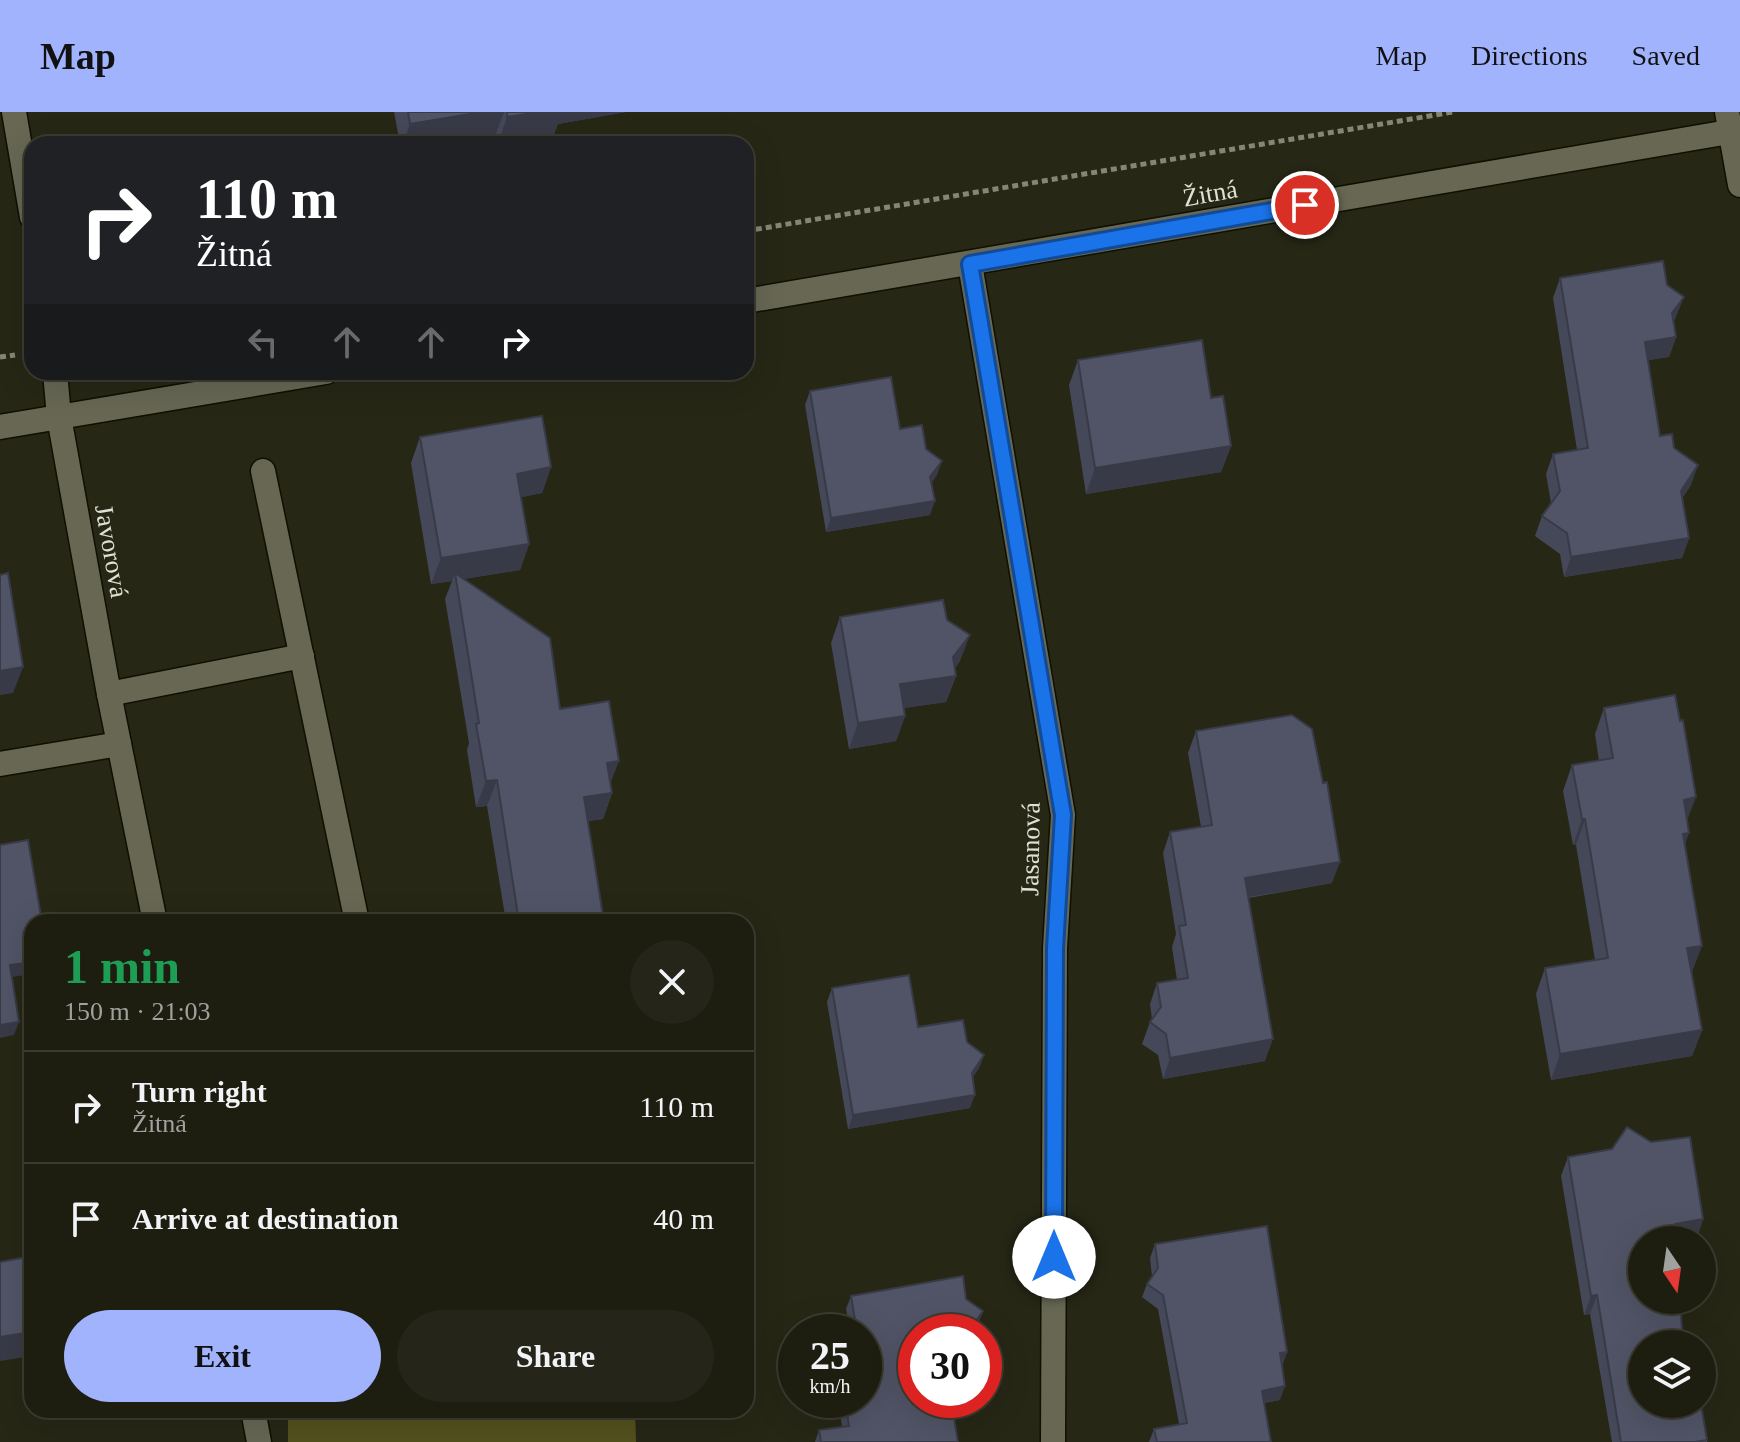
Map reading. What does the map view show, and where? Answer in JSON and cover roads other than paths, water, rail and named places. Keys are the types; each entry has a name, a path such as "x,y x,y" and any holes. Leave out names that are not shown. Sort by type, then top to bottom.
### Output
{"street":[{"path":"14,112 24,170"},
{"path":"1733,124 1740,185"},
{"name":"Žitná","path":"754,300 970,264 1733,124"},
{"name":"Jasanová","path":"970,264 1063,815 1055,948 1053,1442"},
{"path":"56,380 59,417"},
{"path":"0,427 279,380"},
{"name":"Javorová","path":"59,417 109,694 153,914"},
{"path":"263,471 355,914"},
{"path":"109,694 302,656"},
{"path":"0,764 119,744"},
{"path":"254,1418 259,1442"}]}
